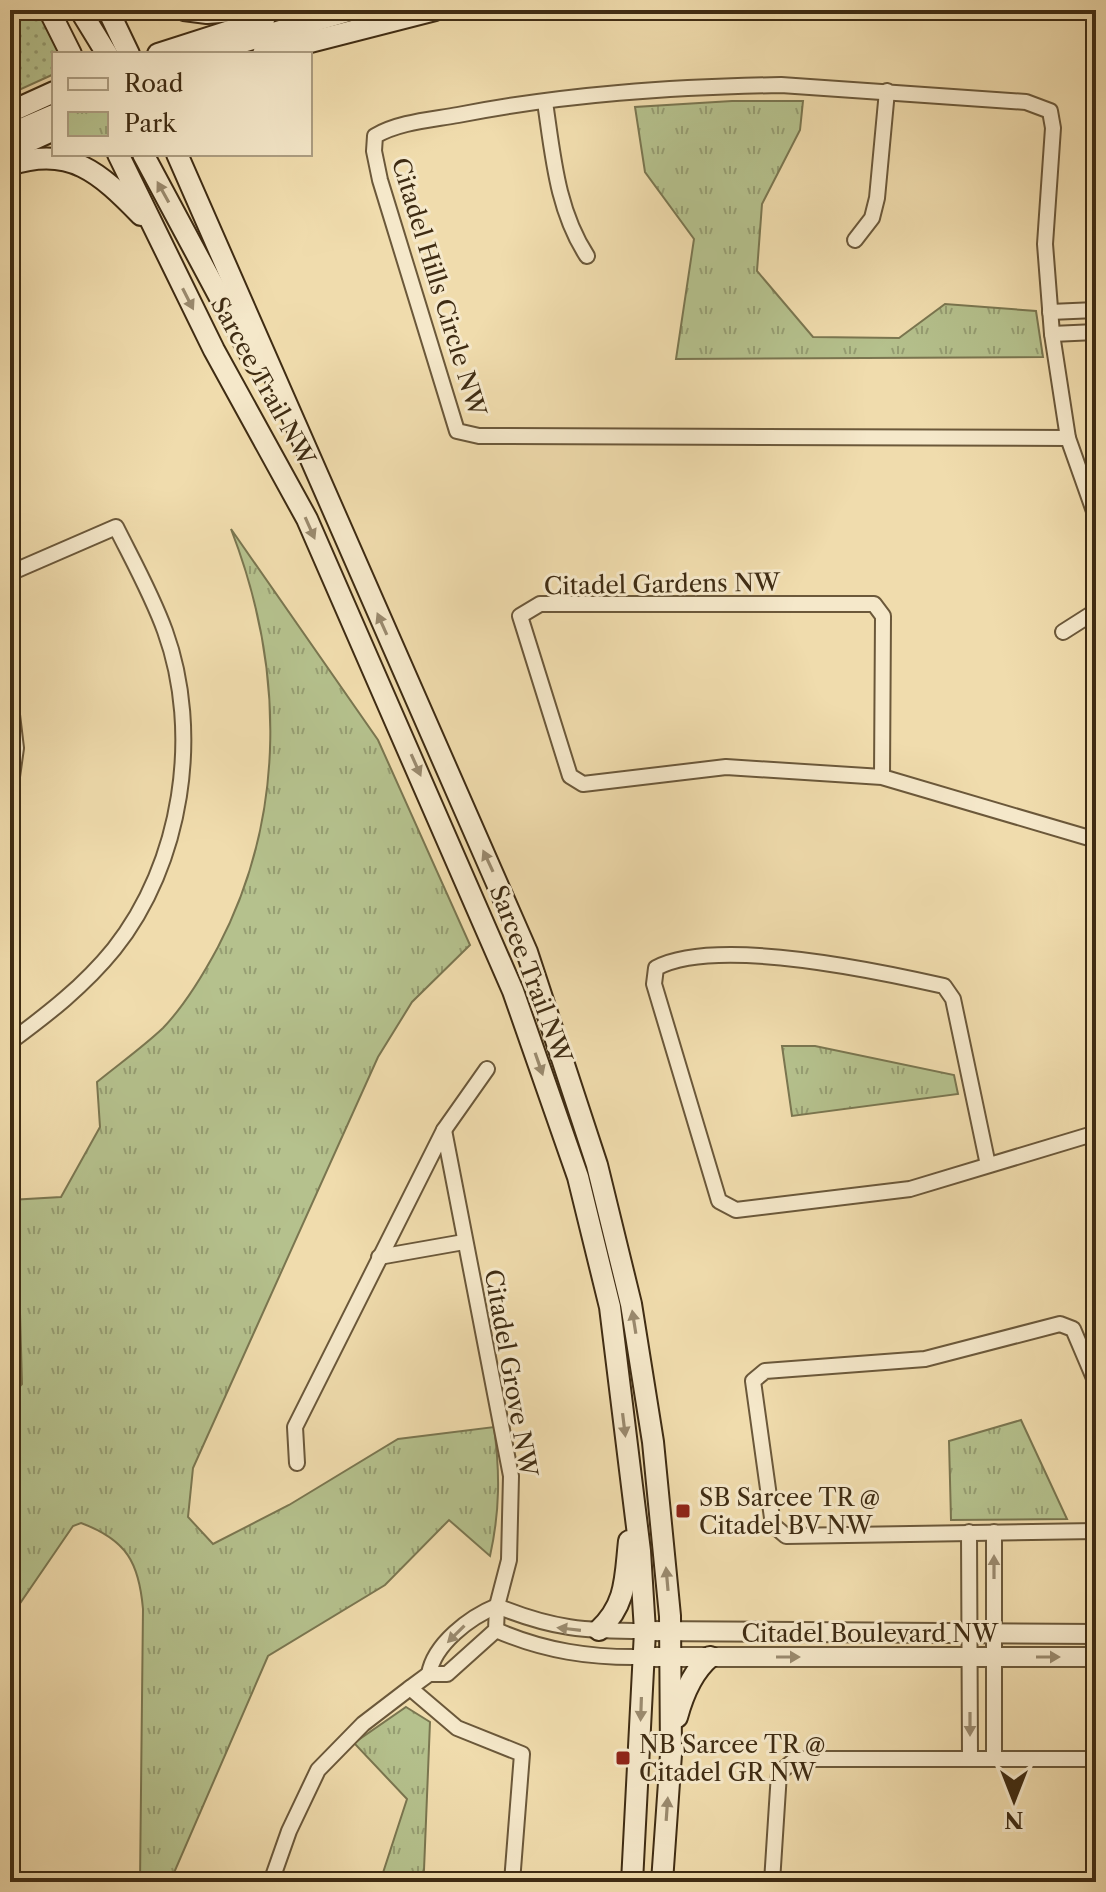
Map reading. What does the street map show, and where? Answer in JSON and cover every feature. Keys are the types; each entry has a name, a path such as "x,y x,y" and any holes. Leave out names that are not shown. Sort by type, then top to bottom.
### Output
{"main road":[{"path":"49,10 70,52"},
{"path":"80,10 106,52"},
{"path":"108,10 128,52"},
{"path":"184,10 207,13 247,10"},
{"path":"165,52 303,10"},
{"path":"208,52 352,10"},
{"path":"271,52 435,10"},
{"path":"10,112 52,93"},
{"path":"10,134 52,116"},
{"path":"10,150 52,131"},
{"path":"10,165 35,156 69,160 101,178 154,228"},
{"name":"Sarcee Trail NW","path":"119,156 214,350 307,519 513,991 578,1177 610,1307 645,1631 632,1882"},
{"path":"144,156 258,369 286,405"},
{"name":"Sarcee Trail NW","path":"178,156 495,877 548,1007 597,1165 631,1304 653,1442 672,1631 671,1736 662,1882"},
{"path":"190,156 195,190"},
{"path":"599,1630 616,1614 625,1583 633,1505"},
{"path":"671,1736 683,1695 702,1664 710,1657"}],"street":[{"name":"Citadel Hills Circle NW","path":"781,85 1026,102 1050,111 1053,128 1045,244 1052,334 1068,438 494,436 457,431 380,180 374,151 375,136 389,128 545,102 624,90 781,85"},
{"path":"855,240 872,218 877,198 887,91"},
{"path":"545,102 558,186 571,232 587,256"},
{"path":"1050,312 1096,310"},
{"path":"1052,334 1096,332"},
{"path":"1068,438 1096,517"},
{"path":"10,573 116,527 166,632 178,677 184,730 179,794 163,856 144,903 115,947 85,982 10,1042"},
{"name":"Citadel Gardens NW","path":"882,777 883,616 874,604 540,604 520,616 570,776 583,784 726,767 882,777 1096,840"},
{"path":"1063,632 1096,611"},
{"path":"10,698 16,748 14,783 10,791"},
{"path":"988,1165 953,999 944,986 846,964 752,957 669,961 656,968 654,984 719,1201 736,1210 910,1189 1096,1133"},
{"path":"297,1463 295,1427 444,1130 487,1069"},
{"name":"Citadel Grove NW","path":"444,1130 511,1476 509,1560 497,1606 496,1630"},
{"name":"Citadel Grove NW","path":"379,1257 464,1242"},
{"path":"1096,1383 1073,1329 1060,1324 925,1359 765,1371 753,1381 773,1525 786,1536 1096,1531"},
{"path":"969,1532 970,1758"},
{"path":"994,1532 994,1759"},
{"path":"429,1674 431,1659 476,1615 497,1606 540,1624 570,1630 645,1631"},
{"path":"271,1882 289,1831 318,1770 363,1724 429,1674 447,1674 496,1630 532,1646 570,1654 643,1657"},
{"name":"Citadel Boulevard NW","path":"645,1631 1096,1634"},
{"name":"Citadel Boulevard NW","path":"643,1657 1096,1657"},
{"path":"410,1688 457,1728 522,1754 512,1882"},
{"path":"772,1882 779,1773 796,1759 1096,1759"}],"green space":[{"path":"10,10 40,10 61,52 52,52 52,75 19,90 10,88"},
{"path":"732,101 803,101 800,130 762,204 757,271 813,337 899,338 945,304 1036,311 1043,357 676,359 694,239 645,172 635,107"},
{"path":"231,529 378,740 470,945 412,1002 378,1057 193,1468 188,1517 213,1544 289,1505 398,1439 494,1427 497,1507 490,1556 449,1520 385,1585 268,1656 170,1882 140,1882 143,1609 134,1566 110,1537 81,1523 73,1526 10,1618 10,1396 22,1384 19,1278 10,1268 10,1200 61,1197 100,1127 97,1082 163,1028 179,1010 212,958 241,897 257,845 266,793 270,740 268,687 261,634"},
{"path":"782,1046 815,1046 954,1075 958,1094 792,1116"},
{"path":"1021,1420 1067,1519 951,1520 949,1441"},
{"path":"406,1707 430,1722 424,1870 421,1882 380,1882 407,1799 354,1743"}],"place":[{"name":"SB Sarcee TR @ Citadel BV NW","path":"683,1511"},
{"name":"NB Sarcee TR @ Citadel GR NW","path":"623,1758"}]}
